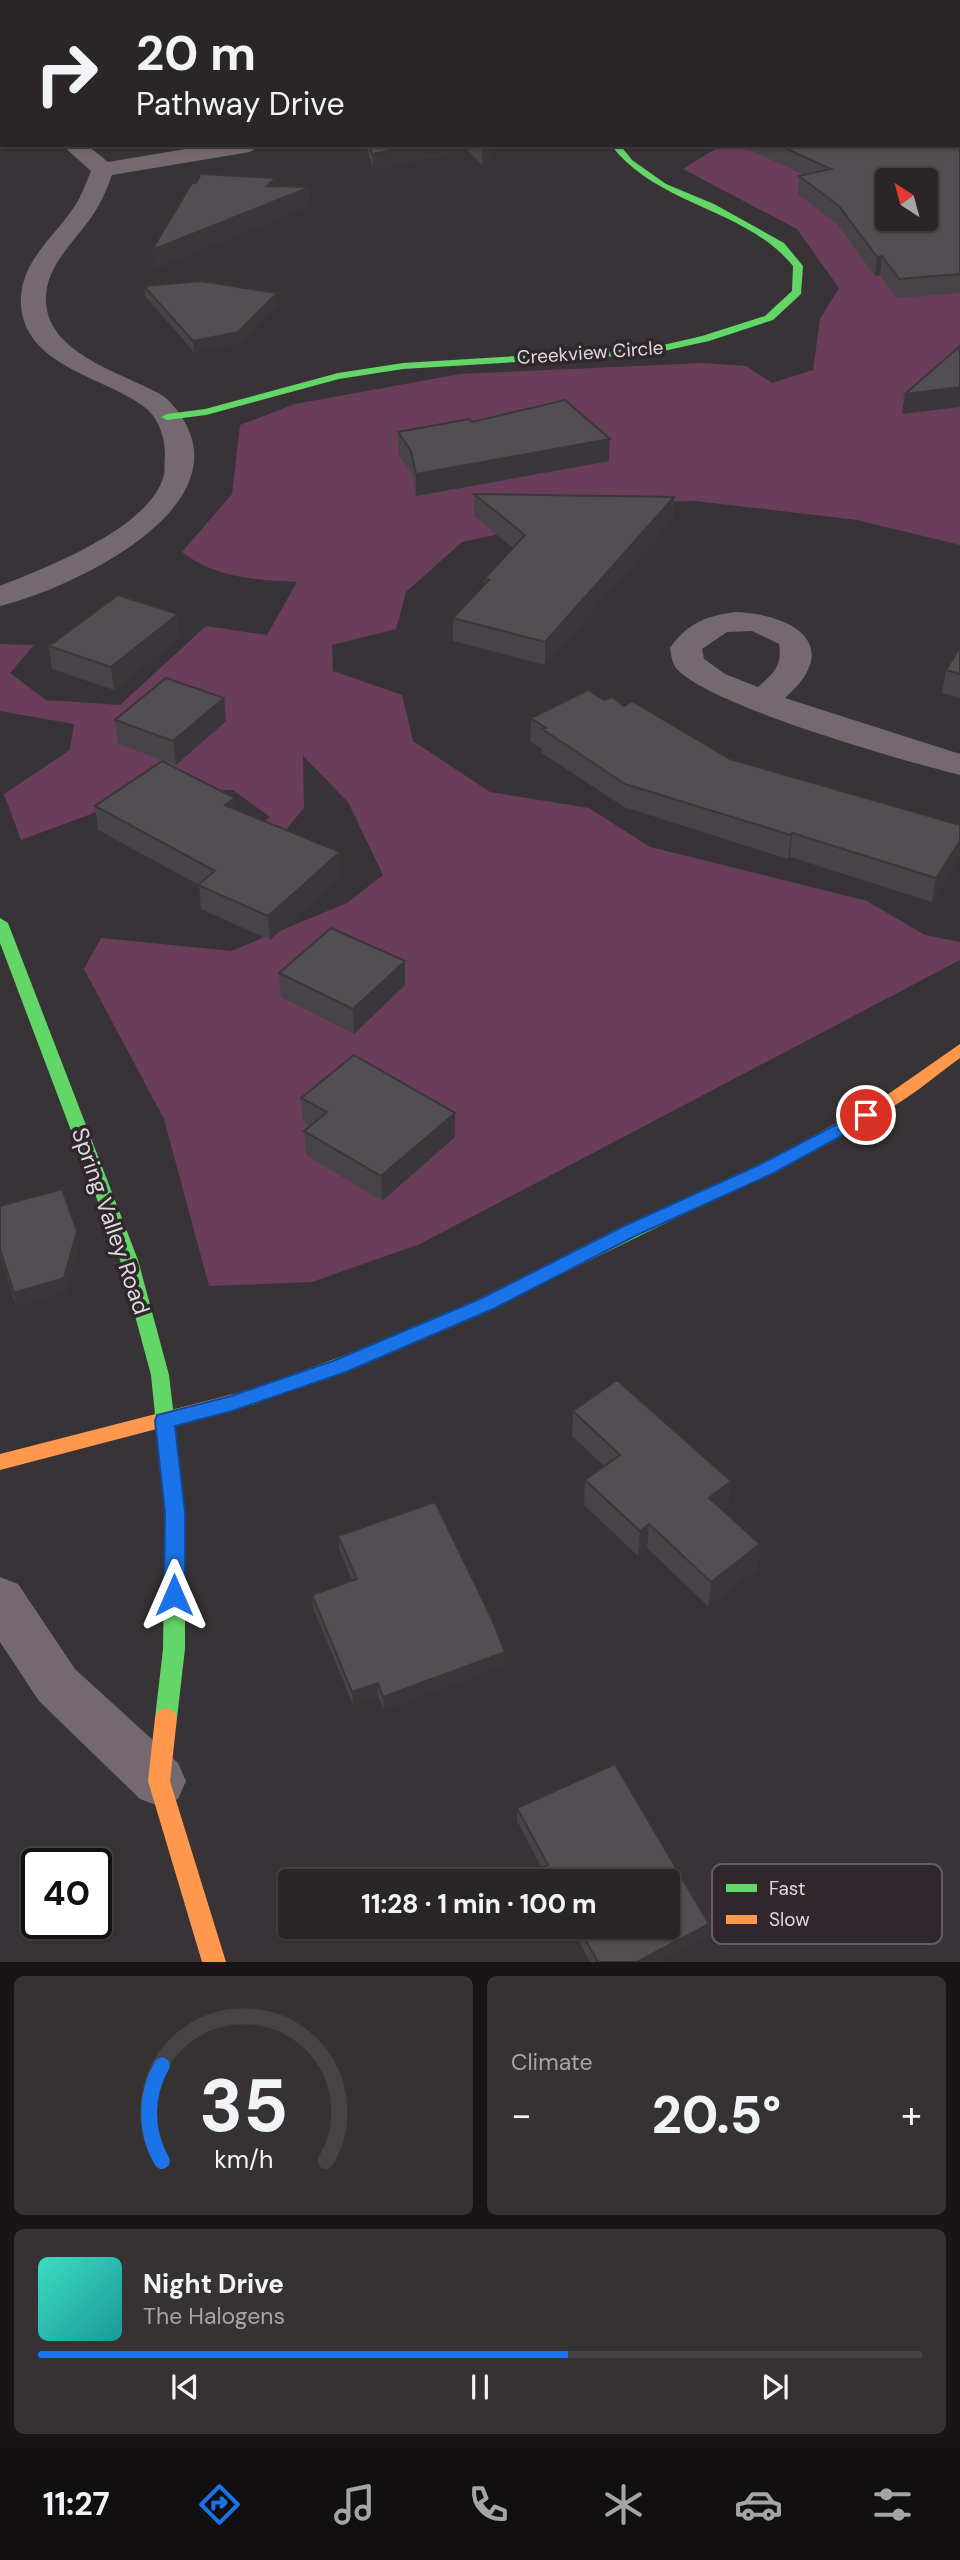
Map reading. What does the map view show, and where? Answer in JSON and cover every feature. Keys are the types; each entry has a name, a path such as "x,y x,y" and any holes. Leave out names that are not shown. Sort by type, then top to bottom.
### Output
{"street":[{"path":"75,147 103,170 238,147"},
{"name":"Creekview Circle","path":"167,418 206,412 338,376 402,366 559,354 650,351 705,340 769,318 797,292 798,266 781,245 711,206 663,186 629,162 616,147"},
{"path":"0,597 69,568 133,533 160,508 175,482 181,461 175,433 158,404 79,364 39,328 34,311 33,291 38,270 88,205 103,170"},
{"path":"762,701 806,718 960,765"},
{"name":"Spring Valley Road","path":"0,923 130,1260 160,1375 175,1513 174,1649 159,1781 214,1962"},
{"path":"0,1462 232,1404 339,1367 487,1304 630,1231 768,1168 890,1101 960,1050"},
{"name":"Spring Valley Road","path":"0,1600 57,1685 159,1781"}],"shaded area":[{"path":"740,147 778,147 914,168 875,168 875,231 938,231 938,184 960,203 960,545 857,520 695,501 651,502 462,542 406,592 396,629 332,645 333,671 402,695 413,741 490,792 589,808 650,847 867,901 925,935 960,942 960,960 420,1244 312,1282 209,1286 164,1119 84,969 101,938 231,951 347,903 383,875 348,802 303,756 304,808 270,849 243,840 270,817 233,790 153,791 21,840 4,794 70,750 74,724 0,711 0,644 34,645 10,673 46,700 120,705 206,626 267,635 297,582 236,576 208,567 182,552 232,494 240,425 295,404 460,374 704,363 746,366 772,383 813,370 820,319 839,288 797,229 683,169 715,149"}],"building":[{"path":"370,147 407,147 372,154"},
{"path":"782,147 960,147 960,274 899,279 882,256 877,257 839,206 799,176 831,169"},
{"path":"201,174 276,178 267,186 310,187 152,250 192,183 196,183"},
{"path":"201,281 277,293 238,332 193,341 144,286"},
{"path":"960,346 960,387 905,394"},
{"path":"565,400 610,439 416,474 411,451 398,432 469,419 472,422"},
{"path":"474,494 674,497 545,642 453,618 489,580 484,579 525,535"},
{"path":"118,595 178,614 111,667 49,646"},
{"path":"960,647 960,674 946,670"},
{"path":"166,678 224,698 173,741 115,720"},
{"path":"588,690 604,700 612,697 624,706 632,701 730,759 960,825 960,841 936,878 625,784 542,729 546,728 531,718"},
{"path":"162,761 235,798 225,805 340,852 268,916 198,885 215,871 95,806"},
{"path":"331,928 405,961 353,1009 279,973"},
{"path":"354,1055 455,1113 381,1176 304,1131 327,1112 301,1098"},
{"path":"62,1189 77,1231 64,1278 14,1293 0,1249 0,1206"},
{"path":"617,1380 731,1481 709,1498 760,1544 711,1582 649,1524 640,1531 585,1480 620,1455 573,1411"},
{"path":"435,1502 491,1617 505,1652 383,1697 378,1683 352,1692 312,1595 357,1579 338,1536"},
{"path":"615,1764 677,1869 541,1869 548,1865 517,1808"},
{"path":"680,1875 709,1924 637,1962 598,1962 585,1939 680,1939"}],"traffic: fast":[{"path":"167,417 206,412 338,376 403,366 650,351 705,339 769,318 797,292 798,266 781,245 711,206 663,186 629,162 617,147"},
{"path":"0,923 129,1260 160,1375 175,1513 174,1649 166,1718"},
{"path":"253,1397 371,1353 457,1317 717,1191"}],"traffic: slow":[{"path":"717,1191 768,1168 890,1101 960,1050"},
{"path":"0,1462 253,1397"},
{"path":"166,1718 159,1781 214,1962"}],"route":[{"path":"174,1595 175,1513 164,1421 232,1404 339,1367 487,1304 630,1231 768,1168 866,1115"}]}
